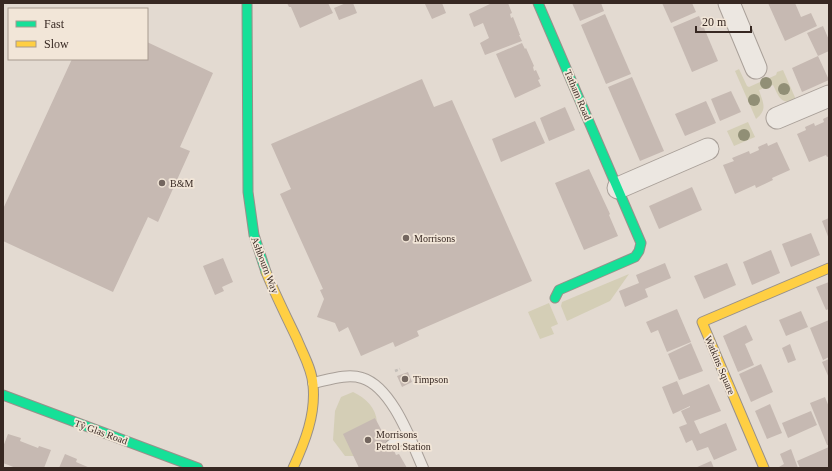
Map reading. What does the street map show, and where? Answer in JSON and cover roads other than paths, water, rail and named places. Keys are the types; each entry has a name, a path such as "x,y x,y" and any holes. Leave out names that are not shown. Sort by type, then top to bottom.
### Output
{"street":[{"name":"Ashbourn Way","path":"247,3 247,164 248,205 251,223 255,242 261,259 306,360 313,382 314,398 309,429 293,468"},
{"name":"Tatham Road","path":"538,3 641,243 640,252 635,256 559,290 555,298"},
{"path":"729,3 756,68"},
{"path":"777,118 829,96"},
{"path":"618,188 708,149"},
{"name":"Watkins Square","path":"764,468 702,322 829,268"},
{"name":"Tŷ Glas Road","path":"3,395 198,468"}],"lane":[{"path":"313,382 347,376 362,377 380,389 395,408 422,468"},
{"path":"391,445 408,436"}],"place":[{"name":"B&M","path":"162,183"},
{"name":"Morrisons","path":"406,238"},
{"name":"Timpson","path":"405,379"},
{"name":"Morrisons Petrol Station","path":"368,440"}]}
